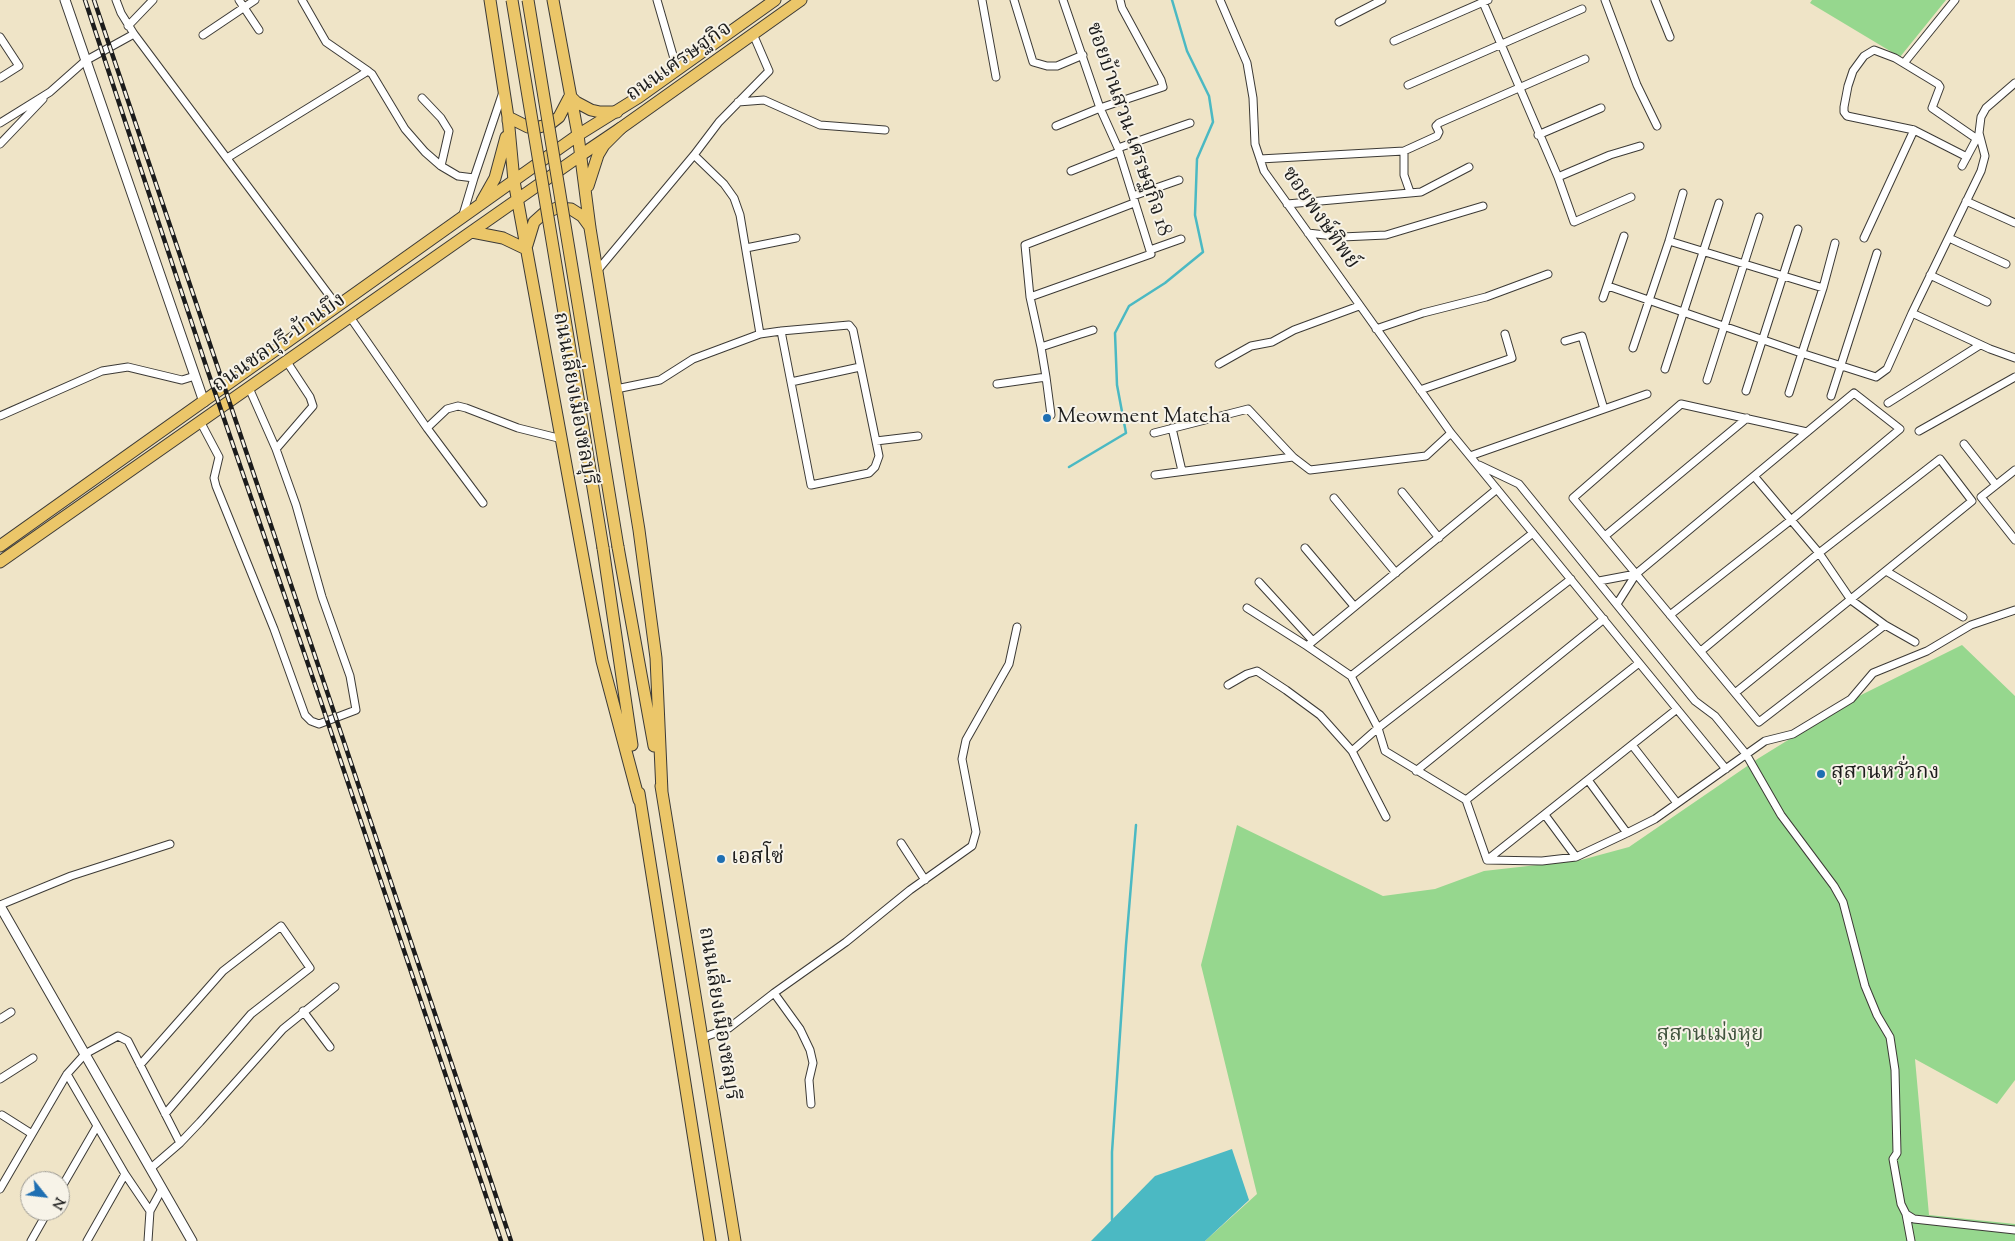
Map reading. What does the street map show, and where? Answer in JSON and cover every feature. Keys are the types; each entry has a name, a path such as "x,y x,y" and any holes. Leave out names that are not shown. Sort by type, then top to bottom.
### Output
{"main road":[{"name":"ถนนเลี่ยงเมืองชลบุรี","path":"490,0 504,87 517,200 602,661 640,800"},
{"name":"ถนนเลี่ยงเมืองชลบุรี","path":"512,0 603,548 640,800 710,1241"},
{"name":"ถนนเลี่ยงเมืองชลบุรี","path":"528,0 618,547 662,792 735,1241"},
{"name":"ถนนเลี่ยงเมืองชลบุรี","path":"553,0 578,135 590,228 639,530 656,658 662,792"},
{"name":"ถนนเศรษฐกิจ","path":"578,135 616,112 775,0"},
{"name":"ถนนเศรษฐกิจ","path":"581,154 621,128 801,0"},
{"path":"480,205 501,163 508,117 528,127 550,124 559,117 570,96 576,102 591,110 616,112"},
{"path":"587,200 589,176 598,155 604,145 621,128"},
{"name":"ถนนชลบุรี-บ้านบึง","path":"0,546 578,135"},
{"name":"ถนนชลบุรี-บ้านบึง","path":"0,562 201,423 581,154"},
{"path":"472,232 503,238 526,249 534,222 544,213 557,208 571,210 582,216 590,228"}],"street":[{"path":"65,0 204,402"},
{"path":"116,0 128,26 338,307"},
{"path":"128,26 153,0"},
{"path":"239,0 259,30"},
{"path":"203,35 255,0"},
{"path":"302,0 326,42 372,74 406,129 425,152 441,166 458,176 474,178"},
{"path":"657,0 677,69"},
{"path":"982,0 996,77"},
{"path":"1014,0 1034,62 1057,66 1083,56"},
{"name":"ซอยบ้านสวน-เศรษฐกิจ 18","path":"1030,297 1151,254 1118,150 1100,108 1063,0"},
{"path":"1056,126 1100,108 1163,87 1122,8 1120,0"},
{"name":"ซอยพงษ์ทิพย์","path":"1220,0 1248,63 1254,98 1255,144 1264,171 1451,433 1726,769"},
{"path":"1339,22 1382,0"},
{"path":"1605,0 1637,85 1657,126"},
{"path":"1655,0 1670,37"},
{"path":"1904,63 1955,0"},
{"path":"1394,41 1484,1 1500,45 1558,177 1574,222 1631,197"},
{"path":"1408,85 1582,9"},
{"path":"0,144 50,92 85,62 134,34"},
{"path":"597,272 719,122 769,71 754,34"},
{"path":"0,37 19,66 0,78"},
{"path":"1966,157 1914,130 1847,116 1844,112 1848,86 1853,71 1864,56 1874,50 1904,63 1940,87 1932,108 1978,136"},
{"path":"1260,159 1404,151 1437,136 1439,132 1436,126 1439,123 1584,59"},
{"path":"227,158 368,71"},
{"path":"1608,286 1762,340 1876,377 1886,369 1984,163 1985,156 1978,136 1979,124 1986,108 2015,82"},
{"path":"462,218 504,87"},
{"path":"0,123 50,92"},
{"path":"422,98 449,131 441,166"},
{"path":"738,102 764,100 820,125 885,130"},
{"path":"1538,135 1601,108"},
{"path":"1071,171 1118,150 1190,123"},
{"path":"1864,238 1914,130"},
{"path":"1962,166 1978,136"},
{"path":"1558,177 1610,155 1640,146"},
{"path":"1404,151 1404,174 1410,192"},
{"path":"694,155 724,184 734,198 740,215 760,334"},
{"path":"1287,204 1421,192 1469,167"},
{"path":"1051,415 1042,347 1030,297 1025,245 1179,180"},
{"path":"1633,348 1683,193"},
{"path":"1966,201 2015,223"},
{"path":"1665,368 1719,203"},
{"path":"1308,233 1342,237 1386,235 1483,206"},
{"path":"1707,380 1759,217"},
{"path":"1746,391 1798,229"},
{"path":"1603,298 1624,236"},
{"path":"746,248 796,238"},
{"path":"1949,238 2006,264"},
{"path":"1150,250 1181,239"},
{"path":"1669,241 1823,288"},
{"path":"1789,393 1823,288 1835,243"},
{"path":"1831,396 1877,254"},
{"path":"1376,328 1422,313 1486,296 1548,274"},
{"path":"1930,275 1988,302"},
{"path":"1219,364 1251,346 1272,342 1294,330 1360,306"},
{"path":"1912,313 1980,345 2015,358"},
{"path":"350,317 427,428 483,503"},
{"path":"616,389 660,380 692,359 760,334 781,331 849,325 853,330 879,456 878,463 869,473 811,485 781,331"},
{"path":"1042,347 1093,330"},
{"path":"1420,390 1512,358 1505,334"},
{"path":"1565,341 1582,336 1604,409"},
{"path":"1888,403 1980,345"},
{"path":"276,449 313,406 310,397 287,362"},
{"path":"0,416 102,370 128,367 182,380 195,376"},
{"path":"791,382 860,367"},
{"path":"998,384 1046,377"},
{"path":"1920,431 2015,377"},
{"path":"201,423 219,457 214,478 216,486 274,628 305,715 311,721 319,724 356,710 350,676 322,597 296,505 276,449 249,388"},
{"path":"1617,604 1636,574 1854,393 1900,430 1791,520 1670,614"},
{"path":"1470,456 1647,394"},
{"path":"1807,432 1681,404 1573,498 1759,722 1886,625"},
{"path":"427,428 447,409 458,406 518,428 562,439"},
{"path":"1154,432 1248,409 1293,456 1310,470 1426,456 1451,433"},
{"path":"1605,536 1747,418"},
{"path":"1172,428 1182,471"},
{"path":"876,442 918,436"},
{"path":"1964,444 1996,485"},
{"path":"1155,475 1293,456"},
{"path":"1701,651 1819,553 1940,459 1972,501 1735,693"},
{"path":"1476,464 1520,484 1695,701 1715,716 1746,754 1781,815 1834,886 1843,902 1865,986 1890,1037 1895,1079 1896,1153 1893,1160 1901,1204 1906,1214 1911,1241"},
{"path":"2015,470 1981,497 2015,540"},
{"path":"1754,476 1819,553 1851,600 1886,625 1915,642"},
{"path":"1309,643 1497,489"},
{"path":"1402,492 1439,538"},
{"path":"1334,498 1396,573"},
{"path":"1351,676 1533,533"},
{"path":"1305,548 1354,606"},
{"path":"1886,571 1963,617"},
{"path":"1599,581 1636,574"},
{"path":"1352,751 1378,728 1571,580"},
{"path":"1259,582 1309,643"},
{"path":"1247,608 1309,643 1351,676 1378,728 1385,751 1466,800 1488,860"},
{"path":"1488,860 1542,861 1576,857 1627,833 1655,819 1765,741 1793,734 1851,699 1873,673 1927,651 1971,625 2015,610"},
{"path":"1416,771 1604,619"},
{"path":"702,1038 729,1028 972,846 976,832 962,759 966,740 1009,664 1017,627"},
{"path":"1466,800 1639,663"},
{"path":"1228,685 1256,671 1320,715 1352,751 1386,817"},
{"path":"1488,860 1677,709"},
{"path":"1632,745 1677,803"},
{"path":"1588,780 1627,833"},
{"path":"1545,815 1576,857"},
{"path":"901,843 925,880"},
{"path":"170,844 71,876 0,905 192,1241"},
{"path":"140,1065 223,971 281,926 310,968 251,1014 165,1114"},
{"path":"151,1168 180,1143 283,1029 335,987"},
{"path":"774,993 800,1029 810,1050 813,1063 809,1080 811,1104"},
{"path":"304,1011 330,1047"},
{"path":"0,1020 11,1012"},
{"path":"0,1189 67,1074 85,1054 118,1036 128,1041 180,1143"},
{"path":"0,1079 33,1058"},
{"path":"67,1074 125,1174 150,1211"},
{"path":"2,1115 32,1134"},
{"path":"70,1172 96,1126"},
{"path":"86,1241 125,1174"},
{"path":"148,1241 150,1211 162,1189"},
{"path":"1906,1214 1914,1219 2015,1230"},
{"path":"31,1241 42,1221"}],"green space":[{"path":"1812,0 1946,0 1900,57 1810,3"},
{"name":"สุสานเม่งหุย","path":"1962,645 2015,696 2015,1080 1997,1104 1915,1059 1929,1215 2015,1224 2015,1241 1205,1241 1257,1194 1201,965 1237,825 1383,896 1435,889 1484,871 1581,860 1629,847 1759,758 1861,695"}],"water":[{"path":"1232,1149 1249,1200 1205,1241 1091,1241 1155,1176"}],"waterway":[{"path":"1069,467 1126,433 1117,385 1115,333 1129,306 1165,283 1203,252 1195,215 1197,159 1213,122 1209,96 1187,51 1172,0"},
{"path":"1112,1220 1112,1152 1136,825"}],"railway":[{"path":"85,0 207,369 321,702 501,1241"},
{"path":"94,0 511,1241"}],"place":[{"name":"Meowment Matcha","path":"1047,418"},
{"name":"สุสานหวั่วกง","path":"1821,774"},
{"name":"เอสโซ่","path":"721,859"}]}
